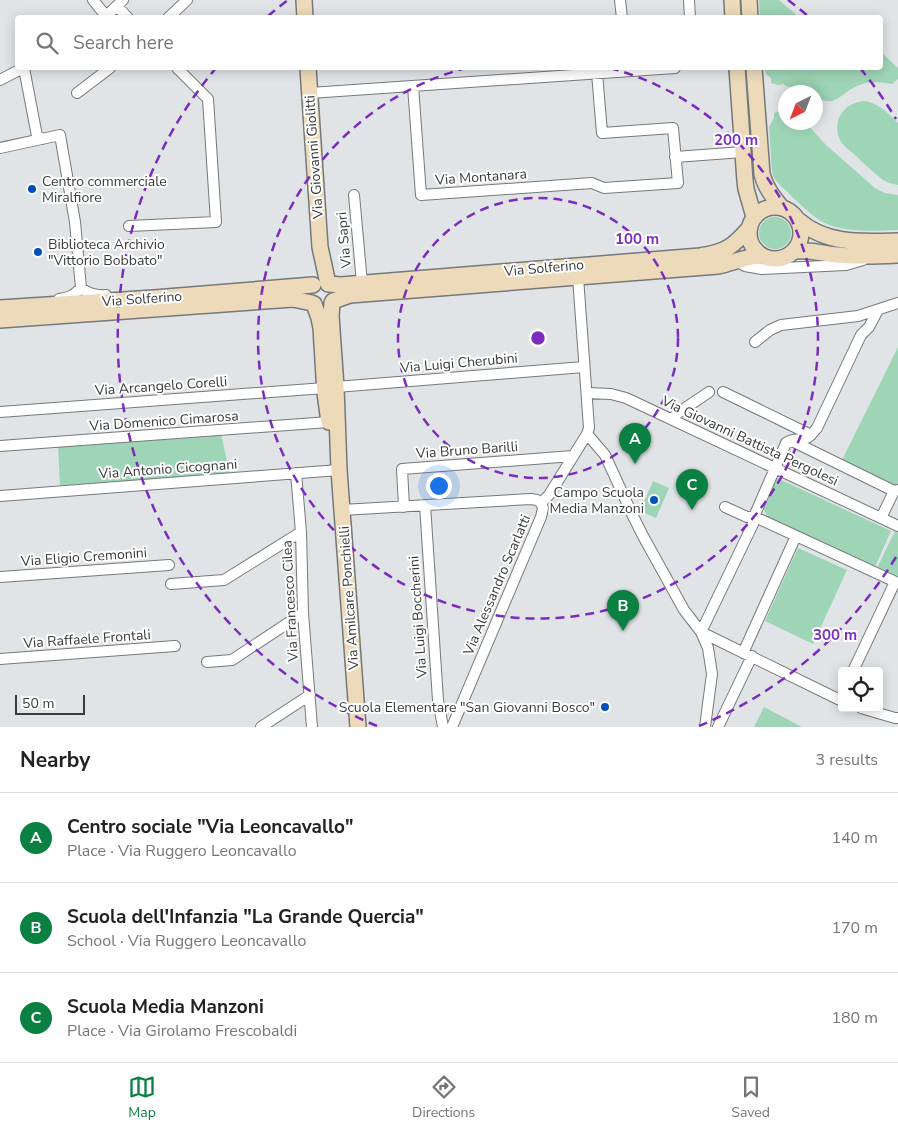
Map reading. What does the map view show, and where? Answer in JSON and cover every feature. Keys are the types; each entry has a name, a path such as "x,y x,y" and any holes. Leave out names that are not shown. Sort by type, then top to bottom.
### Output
{"main road":[{"path":"304,0 305,15"},
{"path":"732,0 733,15"},
{"path":"749,0 750,15"},
{"name":"Via Giovanni Giolitti","path":"308,70 321,285"},
{"path":"737,70 746,189 752,222 749,235 751,243 761,256"},
{"path":"754,70 762,174 764,182 774,198 782,208 794,214 798,220 802,236 800,244 795,251"},
{"name":"Via Solferino","path":"2,312 154,298 700,256 715,253 734,244 760,212 766,208 782,208"},
{"path":"798,220 807,228 837,239 862,242 898,241"},
{"name":"Via Solferino","path":"2,312 293,298 323,307 350,295 718,266 751,256 761,256 776,260 782,259 795,251 806,250 837,255 898,255"},
{"path":"313,304 310,299 310,292 321,285 332,287 335,294 332,302"},
{"name":"Via Amilcare Ponchielli","path":"332,302 329,422 339,470"},
{"name":"Via Amilcare Ponchielli","path":"313,304 319,318 331,388 358,727"}],"street":[{"path":"94,0 104,15"},
{"path":"171,15 187,0"},
{"path":"620,0 622,15"},
{"path":"689,0 690,15"},
{"path":"107,15 120,3 126,15"},
{"path":"0,80 19,70"},
{"path":"23,70 37,136 42,139"},
{"path":"77,93 107,70"},
{"path":"129,226 216,222 208,99 179,70"},
{"path":"310,93 618,70"},
{"path":"598,73 602,133 673,128 676,157 743,152"},
{"name":"Via Montanara","path":"413,86 421,194 592,182 604,188 678,183 676,157"},
{"path":"0,148 60,135 75,222 81,282 77,292 69,298 26,301 2,312"},
{"name":"Via Sapri","path":"354,195 362,283"},
{"name":"Via Solferino","path":"736,262 745,266 762,269 846,264 875,256"},
{"path":"578,277 589,420 587,434 606,455 643,536 684,610 701,632 708,648 712,674 705,727"},
{"path":"81,282 88,292 97,296 135,293 154,298"},
{"path":"755,342 770,330 782,325 864,314 898,303"},
{"path":"701,632 754,524 756,512 786,443 795,439 807,439 817,428 862,335 870,327 878,310"},
{"path":"862,335 864,314"},
{"name":"Via Luigi Cherubini","path":"331,388 584,367"},
{"name":"Via Arcangelo Corelli","path":"0,412 331,388"},
{"path":"672,419 709,392"},
{"path":"722,392 811,435"},
{"name":"Via Giovanni Battista Pergolesi","path":"587,393 611,394 626,398 898,526"},
{"name":"Via Domenico Cimarosa","path":"0,446 329,422"},
{"name":"Via Alessandro Scarlatti","path":"452,727 541,517 543,508 541,503 550,495 587,434"},
{"path":"790,440 896,490 881,518"},
{"name":"Via Bruno Barilli","path":"404,506 402,469 573,456"},
{"name":"Via Antonio Cicognani","path":"0,496 339,470"},
{"name":"Via Francesco Cilea","path":"296,473 301,532 303,613 312,727"},
{"path":"342,510 531,499 541,503"},
{"name":"Via Luigi Boccherini","path":"425,505 438,700 444,727"},
{"path":"725,506 747,517 755,517 896,582 854,667"},
{"path":"171,584 224,580 301,532"},
{"path":"718,727 796,536"},
{"name":"Via Eligio Cremonini","path":"0,577 169,565"},
{"path":"207,662 232,660 303,613"},
{"path":"701,632 838,697"},
{"name":"Via Raffaele Frontali","path":"0,659 175,646"},
{"path":"708,648 717,646 731,647"},
{"path":"261,727 310,695"},
{"path":"876,712 898,718"}],"green space":[{"path":"759,0 779,0 797,15 760,15"},
{"path":"883,54 898,68 898,79 892,84 874,82 861,84 833,101 823,100 823,85 778,85 771,83 771,78 765,70 883,70"},
{"path":"864,101 879,106 898,123 898,185 883,180 846,148 840,140 837,127 841,114 851,104"},
{"path":"778,112 778,130 812,130 826,145 875,188 885,193 898,195 898,230 871,231 842,228 825,223 807,211 774,178 769,127 774,118 774,113"},
{"path":"775,217 787,221 791,233 787,245 775,249 763,245 759,233 763,221"},
{"path":"898,347 898,486 895,486 842,460"},
{"path":"221,434 230,474 60,486 58,446"},
{"path":"777,478 891,531 875,567 768,517 764,510"},
{"name":"Campo Scuola Media Manzoni","path":"653,481 669,488 656,518 640,511"},
{"path":"895,531 898,533 898,579 877,568"},
{"path":"798,548 847,570 813,644 765,621"},
{"path":"764,707 802,727 754,727"}],"place":[{"name":"Centro commerciale Miralfiore","path":"32,189"},
{"name":"Biblioteca Archivio \"Vittorio Bobbato\"","path":"38,252"},
{"name":"Centro sociale \"Via Leoncavallo\"","path":"635,464"},
{"name":"Campo Scuola Media Manzoni","path":"654,500"},
{"name":"Scuola Media Manzoni","path":"692,510"},
{"name":"Scuola dell'Infanzia \"La Grande Quercia\"","path":"623,631"},
{"name":"Scuola Elementare \"San Giovanni Bosco\"","path":"605,707"}]}
